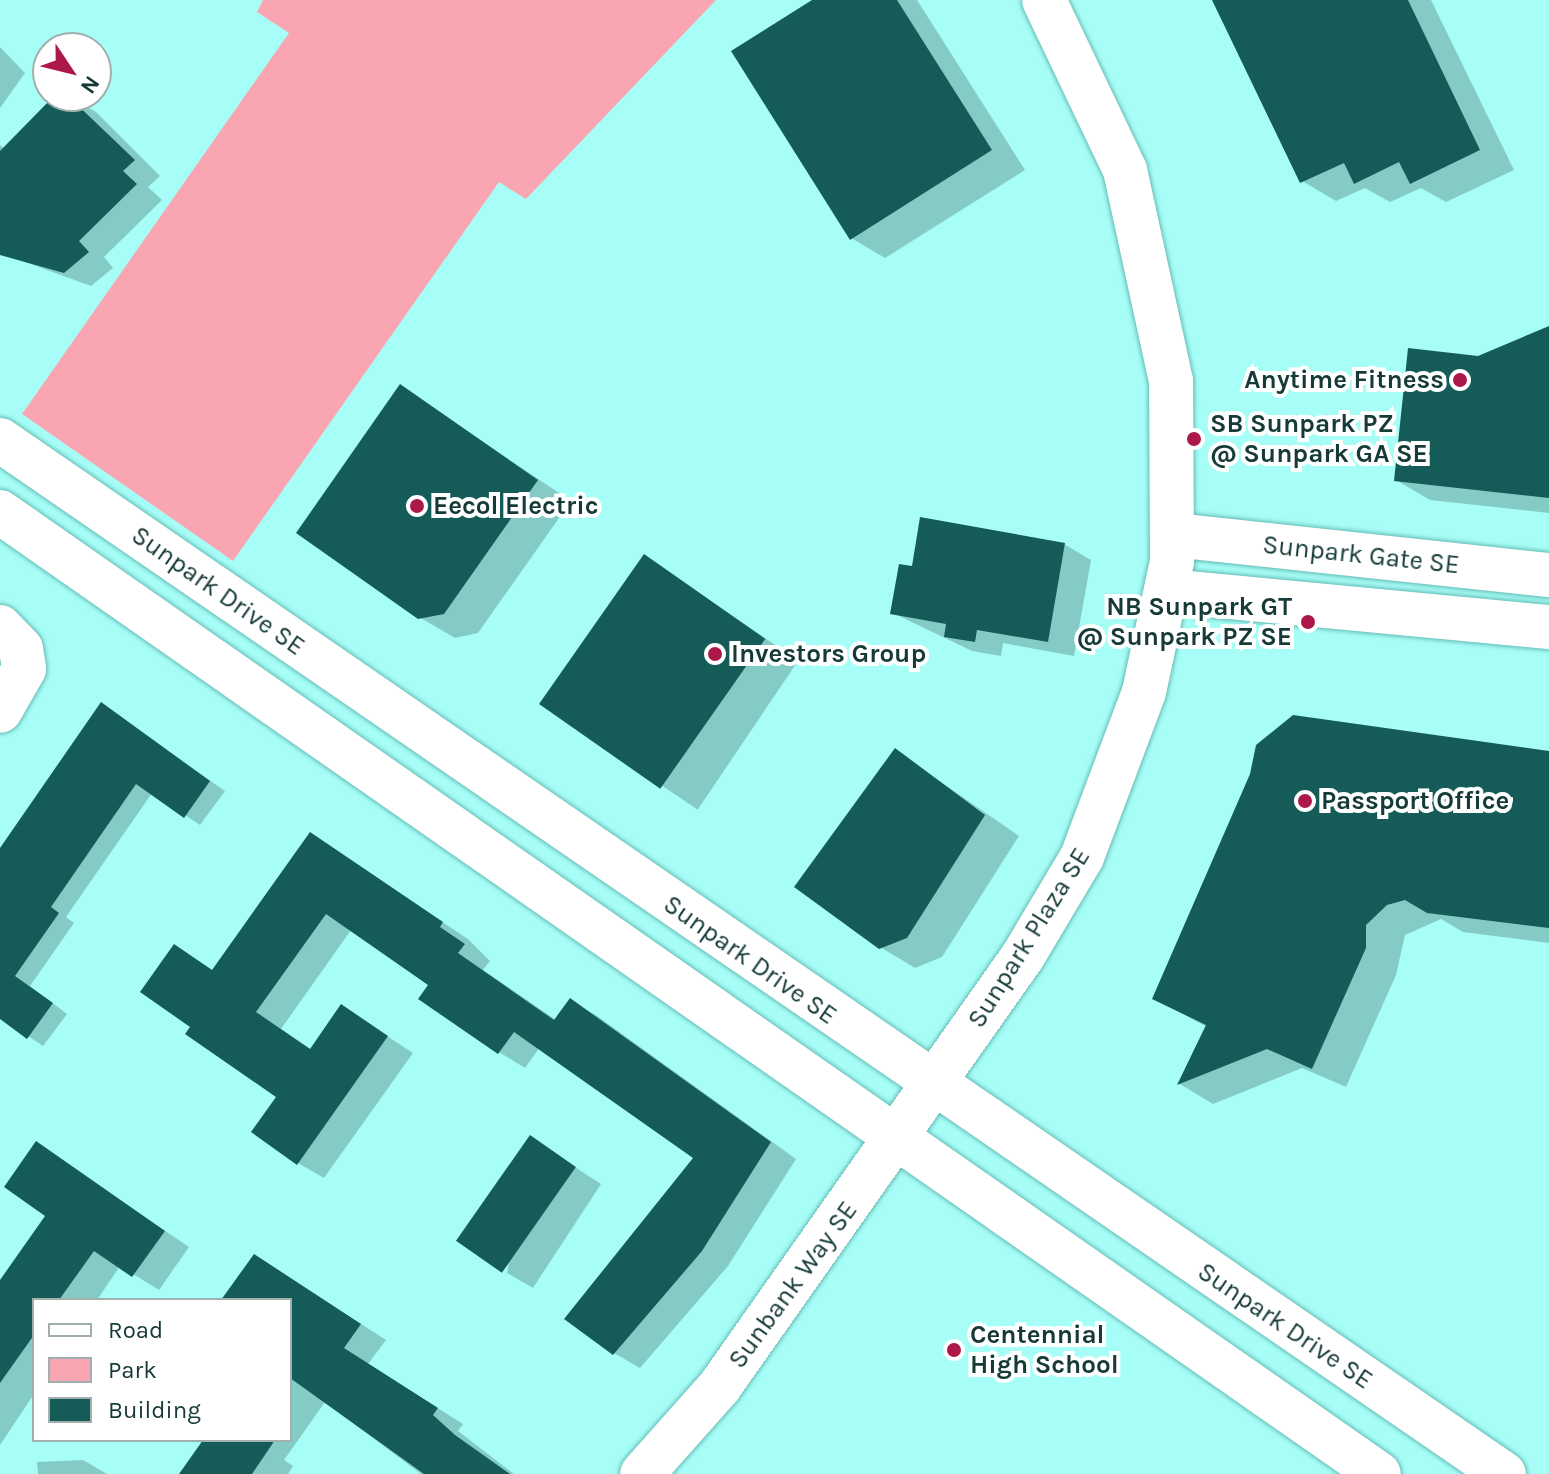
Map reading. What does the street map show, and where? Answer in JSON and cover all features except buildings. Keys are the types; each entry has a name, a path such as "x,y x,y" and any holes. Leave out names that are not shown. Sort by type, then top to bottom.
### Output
{"street":[{"name":"Sunpark Plaza SE","path":"934,1087 1082,857 1134,730 1167,591 1174,535 1171,381 1147,245 1099,103 1044,0"},
{"name":"Sunpark Drive SE","path":"0,440 934,1087 1504,1474"},
{"path":"0,512 896,1141 1379,1474"},
{"name":"Sunpark Gate SE","path":"1174,535 1549,575"},
{"name":"Sunpark Gate SE","path":"1167,591 1549,627"},
{"path":"0,627 21,649 24,669 0,711"},
{"name":"Sunbank Way SE","path":"642,1474 720,1386 934,1087"}],"green space":[{"path":"263,0 716,0 526,199 499,182 233,561 22,414 289,33 257,12"}],"place":[{"name":"Anytime Fitness","path":"1460,380"},
{"name":"SB Sunpark PZ @ Sunpark GA SE","path":"1194,439"},
{"name":"Eecol Electric","path":"417,506"},
{"name":"NB Sunpark GT @ Sunpark PZ SE","path":"1308,622"},
{"name":"Investors Group","path":"715,654"},
{"name":"Passport Office","path":"1305,801"},
{"name":"Centennial High School","path":"954,1350"}]}
